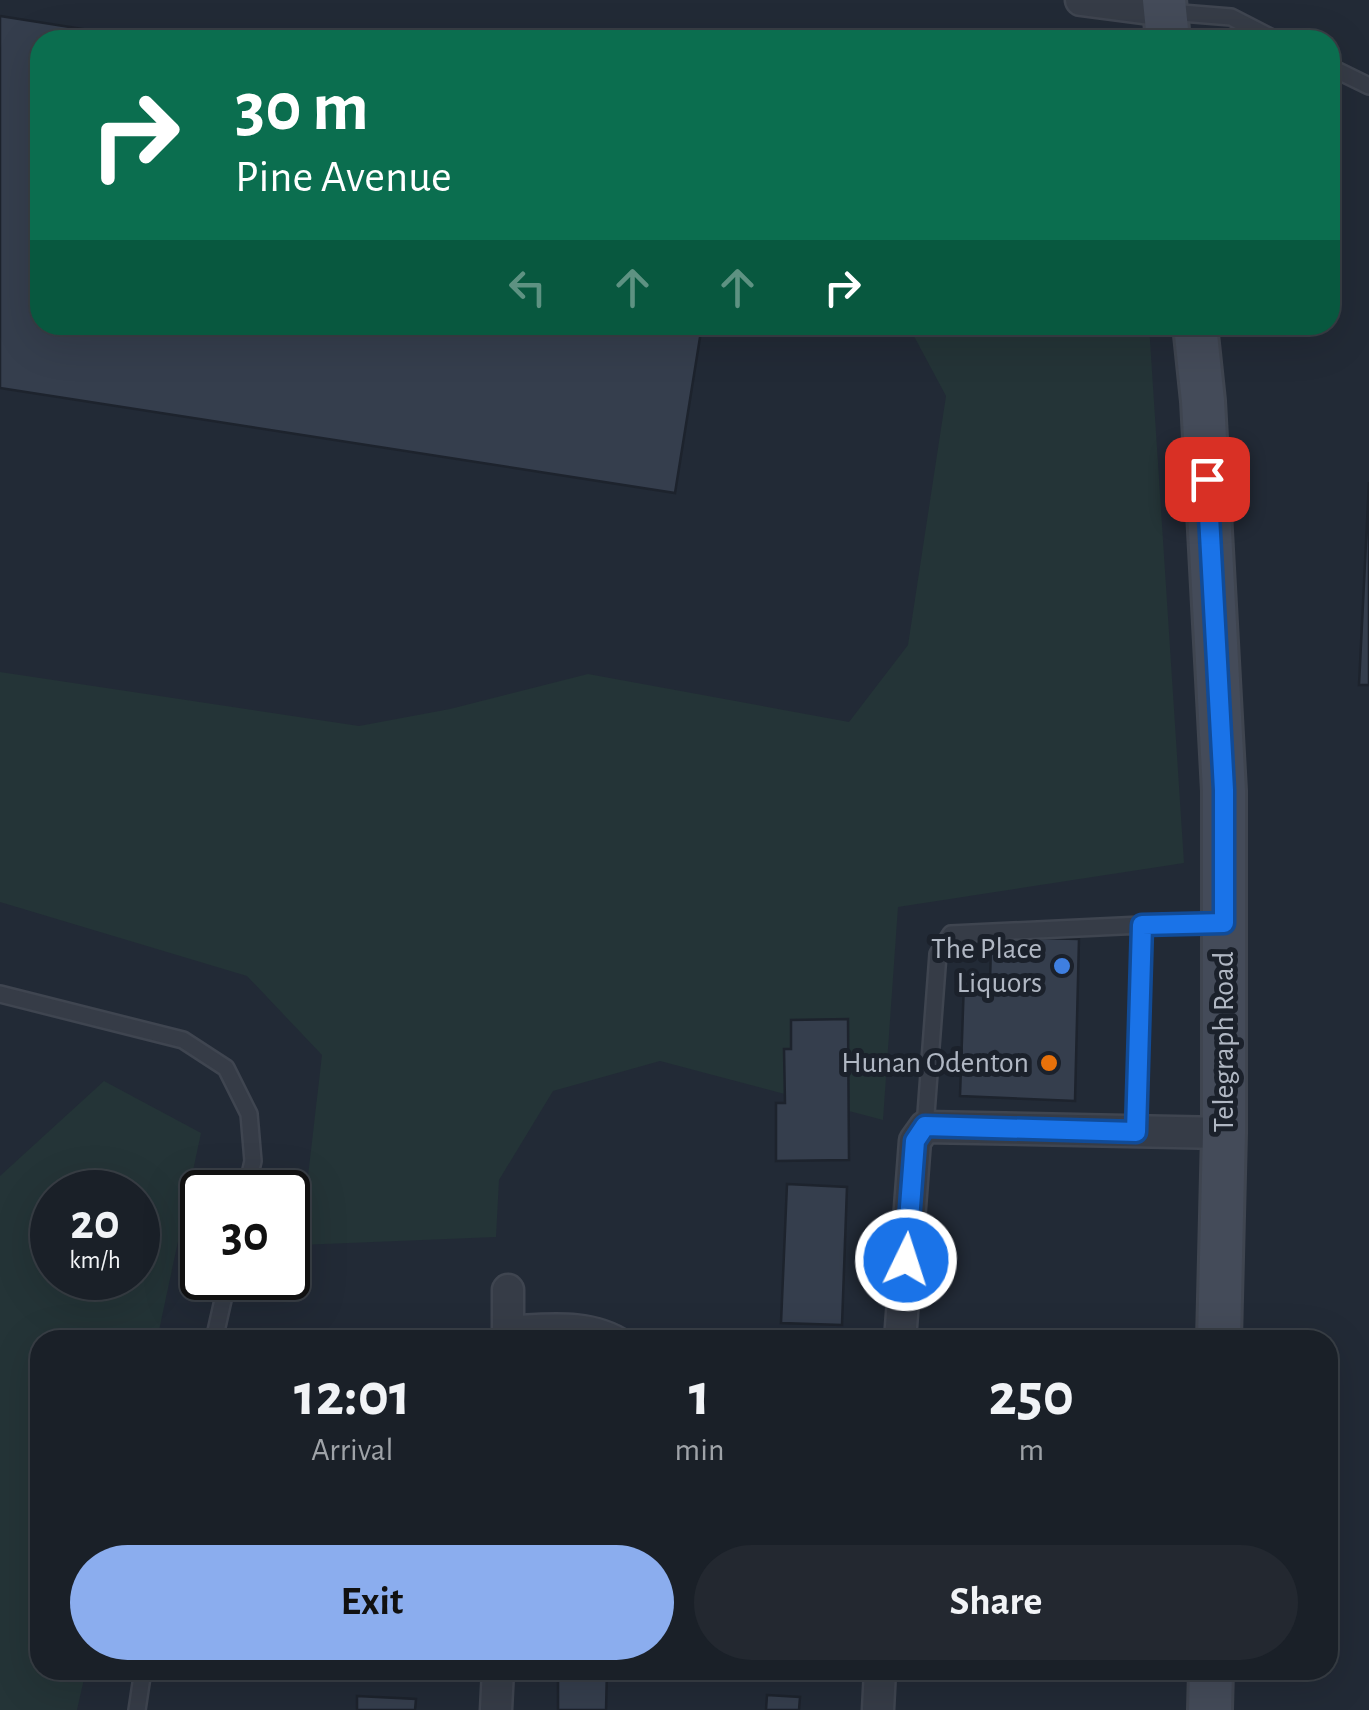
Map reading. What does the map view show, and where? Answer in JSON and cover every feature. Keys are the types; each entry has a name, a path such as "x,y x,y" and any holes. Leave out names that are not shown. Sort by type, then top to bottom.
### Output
{"main road":[{"name":"Telegraph Road","path":"1196,335 1224,790 1224,1134 1219,1330"},
{"path":"1210,1710 1212,1680"}],"street":[{"path":"1081,0 1165,13"},
{"path":"901,1330 920,1134 1224,1134"},
{"path":"508,1290 508,1330"},
{"path":"496,1710 498,1680"},
{"path":"878,1710 880,1680"}],"lane":[{"path":"1165,13 1231,18 1256,30"},
{"path":"1340,71 1369,86"},
{"path":"920,1134 938,954 952,934 1224,923"},
{"path":"1136,1132 1142,925"},
{"path":"0,994 183,1040 226,1068 248,1114 251,1170"},
{"path":"216,1330 223,1300"},
{"path":"524,1330 587,1322 610,1330"},
{"path":"137,1710 142,1680"}],"shaded area":[{"path":"913,335 1150,335 1184,863 898,907 883,1120 660,1061 553,1091 499,1180 496,1237 310,1245 309,1170 322,1055 247,976 0,902 0,672 359,726 450,709 588,674 849,722 908,645 946,396"},
{"path":"104,1081 201,1133 193,1170 180,1170 180,1232 159,1330 30,1330 30,1680 84,1680 77,1710 0,1710 0,1176"}],"building":[{"path":"0,16 89,30 30,30 30,335 700,335 675,493 0,388"},
{"path":"1369,482 1369,685 1359,685"},
{"path":"1035,938 1079,939 1075,1101 960,1096 964,981 990,982 991,945 1035,946"},
{"path":"848,1019 849,1160 776,1161 776,1103 785,1103 784,1049 791,1049 791,1020"},
{"path":"787,1184 847,1187 842,1325 781,1323"},
{"path":"558,1680 607,1680 606,1710 558,1710"},
{"path":"767,1695 800,1697 799,1710 766,1710"},
{"path":"357,1696 416,1699 415,1710 357,1710"}],"place":[{"name":"The Place Liquors","path":"1062,966"},
{"name":"Hunan Odenton","path":"1049,1063"}],"route":[{"path":"906,1260 915,1141 925,1126 1136,1132 1142,925 1224,923 1224,790 1207,479"}]}
